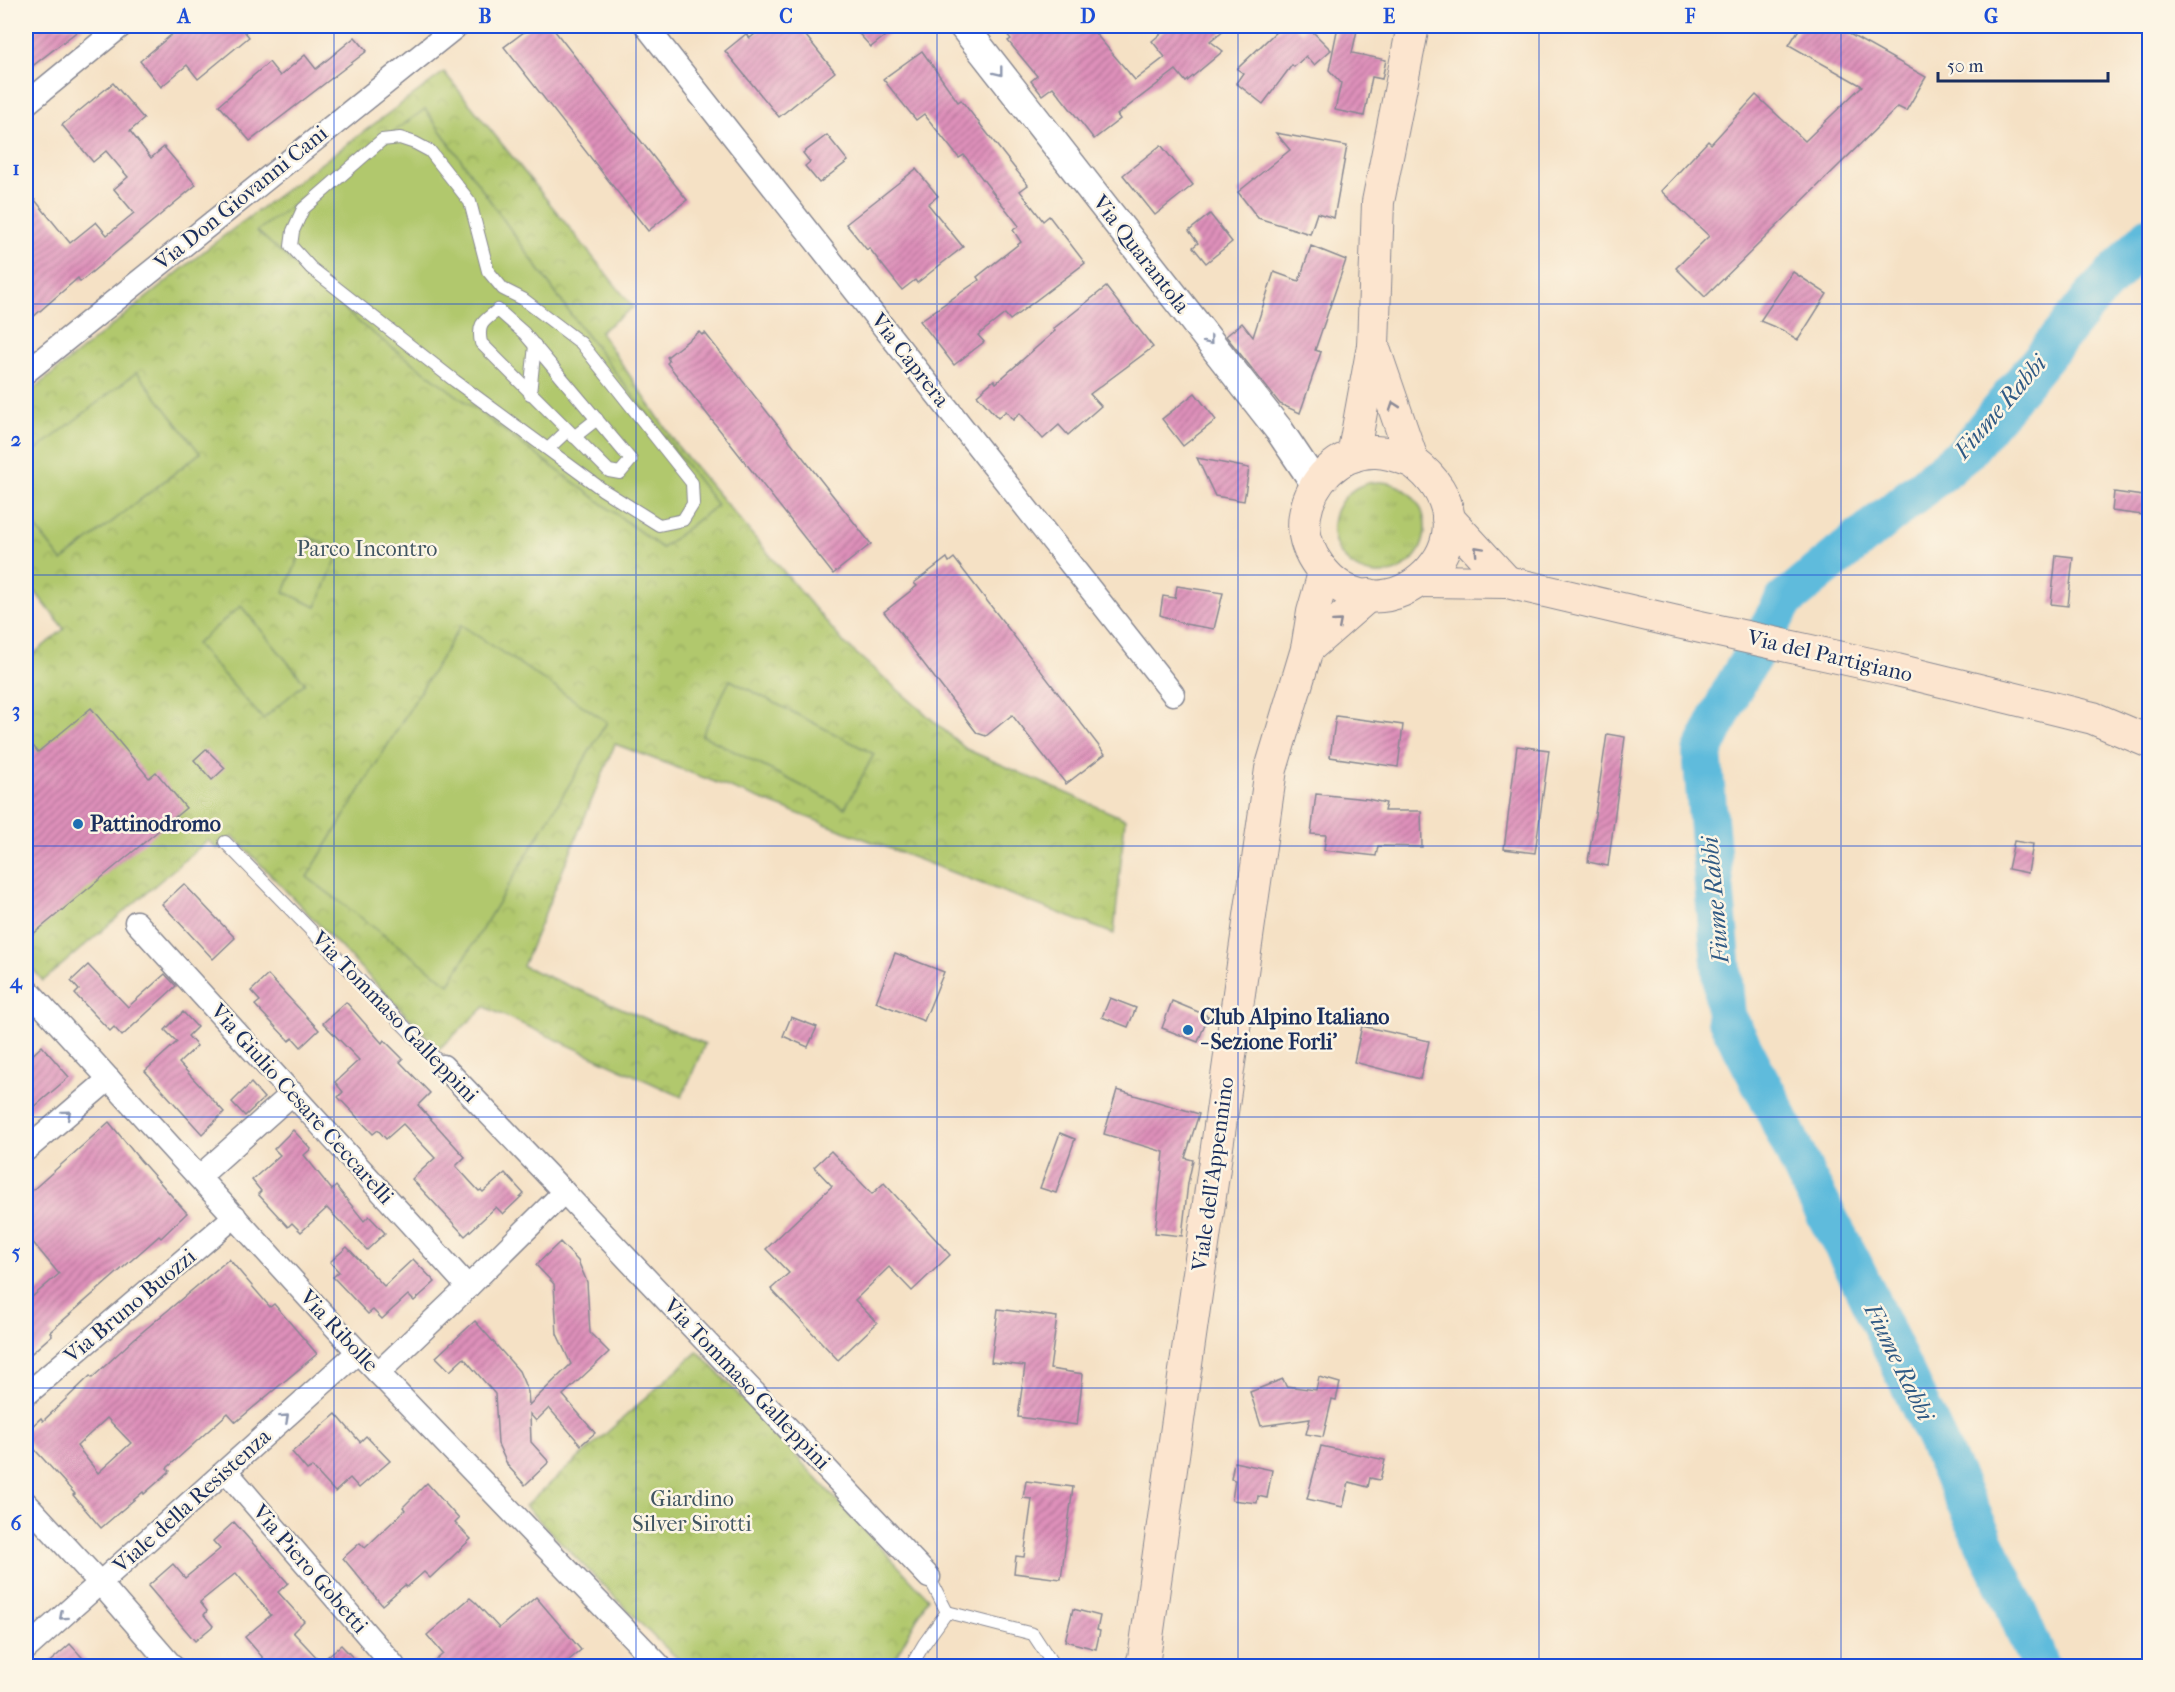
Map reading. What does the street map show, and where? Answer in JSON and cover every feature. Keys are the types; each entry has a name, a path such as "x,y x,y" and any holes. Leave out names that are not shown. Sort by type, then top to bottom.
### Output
{"main road":[{"path":"1353,456 1372,346 1378,202 1413,26"},
{"path":"1372,346 1413,462"},
{"path":"1373,452 1394,454 1413,462 1437,485 1445,501 1448,518 1446,542 1437,563 1421,581 1405,590 1388,595 1369,596 1337,584 1324,573 1313,558 1306,540 1304,521 1308,502 1316,484 1339,462 1353,456 1373,452"},
{"path":"1448,518 1507,582"},
{"name":"Viale dell'Appennino","path":"1141,1666 1271,769 1306,649 1324,573"},
{"name":"Via del Partigiano","path":"1421,581 1507,582 1897,670 2093,718 2150,742"},
{"path":"1306,649 1369,596"}],"street":[{"path":"26,104 121,26"},
{"name":"Via Don Giovanni Cani","path":"26,372 457,26"},
{"name":"Via Caprera","path":"646,26 1173,694"},
{"name":"Via Quarantola","path":"963,26 1279,430 1316,484"},
{"name":"Via Giulio Cesare Ceccarelli","path":"136,922 468,1287"},
{"name":"Via Ribolle","path":"26,988 358,1352 660,1666"},
{"name":"Via Tommaso Galleppini","path":"443,1066 929,1576"},
{"path":"26,1150 110,1079"},
{"path":"199,1177 293,1093"},
{"path":"378,1373 564,1192"},
{"name":"Via Bruno Buozzi","path":"26,1395 235,1216"},
{"name":"Viale della Resistenza","path":"26,1649 358,1352"},
{"name":"Via Piero Gobetti","path":"226,1471 394,1666"},
{"path":"26,1503 100,1582 172,1666"}],"lane":[{"path":"400,138 430,151 470,202 488,271 503,289 523,299 581,343 692,483 693,504 683,520 659,525 603,490 548,449 455,381 311,268 291,246 293,231 303,209 382,140 400,138"},
{"path":"498,309 535,345 631,460 620,473 609,471 530,394 481,343 478,331 483,321 498,309"},
{"path":"530,394 535,345"},
{"path":"548,449 597,419"},
{"path":"26,616 28,619 26,621"},
{"name":"Via Tommaso Galleppini","path":"225,842 443,1066"},
{"path":"929,1576 947,1612 1032,1634 1054,1666"},
{"path":"912,1666 924,1644 947,1612"}],"green space":[{"name":"Parco Incontro","path":"444,72 633,307 600,332 679,448 844,643 966,749 1125,819 1114,934 615,744 523,966 705,1044 682,1097 485,1007 439,1049 233,836 217,849 208,840 43,981 26,961 26,660 64,629 26,580 26,395 213,244"},
{"path":"425,109 569,312 717,505 662,548 362,325 257,231"},
{"path":"137,372 200,453 62,561 26,515 26,458"},
{"path":"1379,482 1396,486 1411,496 1421,511 1425,528 1421,545 1411,560 1396,570 1379,574 1362,570 1347,560 1337,545 1333,528 1337,511 1347,496 1362,486"},
{"path":"308,537 340,551 316,607 284,592"},
{"path":"241,606 305,683 263,719 196,644"},
{"path":"461,625 607,722 449,984 307,877"},
{"path":"730,680 874,754 845,808 702,735"},
{"name":"Giardino Silver Sirotti","path":"698,1351 928,1598 891,1666 686,1666 655,1638 525,1506"}],"building":[{"path":"26,26 84,26 26,71"},
{"path":"182,26 240,26 249,37 198,79 187,65 161,87 140,61"},
{"path":"532,26 551,26 687,200 648,231 504,47"},
{"path":"765,26 798,26 835,72 779,117 725,51 746,34 750,38"},
{"path":"852,26 898,26 871,47"},
{"path":"1000,26 1089,26 1135,80 1165,57 1152,41 1170,26 1229,26 1210,41 1223,51 1186,82 1176,70 1117,115 1120,119 1094,139 1053,87 1042,95 1031,81 1037,76 1008,41 1011,39"},
{"path":"1282,26 1293,26 1301,33 1307,26 1331,50 1314,65 1306,56 1294,67 1292,65 1263,104 1236,83 1243,73 1237,69"},
{"path":"1338,26 1358,26 1352,53 1386,60 1382,79 1372,77 1364,116 1335,110 1341,83 1329,70"},
{"path":"1801,26 1835,26 1926,77 1906,111 1898,107 1705,297 1676,268 1709,236 1661,191 1708,141 1711,144 1756,95 1805,141 1862,86 1789,45"},
{"path":"355,37 367,51 250,141 219,105 269,62 280,76 305,55 316,69"},
{"path":"922,51 958,102 961,100 1028,185 1020,191 1043,221 1049,216 1085,263 1010,320 1005,314 978,335 984,342 954,365 920,321 979,280 977,277 1021,242 1013,230 1019,226 964,155 959,158 924,114 916,120 883,79"},
{"path":"113,83 144,119 130,131 151,158 164,147 196,185 80,282 78,278 26,323 26,189 70,243 96,222 107,235 134,213 114,189 128,177 106,151 93,162 62,125"},
{"path":"1276,133 1347,146 1334,218 1317,213 1310,234 1258,218 1238,192 1290,150"},
{"path":"827,135 848,161 819,183 805,166 810,162 803,153"},
{"path":"1161,145 1193,185 1155,215 1123,175"},
{"path":"916,169 938,196 928,204 963,247 917,283 915,280 902,290 869,248 867,250 846,224"},
{"path":"1210,214 1232,242 1206,263 1193,247 1198,243 1189,231"},
{"path":"1311,246 1346,260 1315,350 1321,352 1300,413 1280,404 1226,336 1242,323 1253,337 1274,272 1299,281"},
{"path":"1793,272 1827,294 1798,340 1760,321"},
{"path":"1106,287 1153,347 1090,394 1101,406 1068,435 1059,425 1043,439 1020,413 1013,420 1006,411 998,418 977,395 994,380 996,383 1055,331 1053,329"},
{"path":"699,332 702,335 705,333 871,544 833,574 667,363 669,361 667,357"},
{"path":"1195,393 1216,420 1183,446 1162,419"},
{"path":"1197,458 1249,468 1244,501 1215,496"},
{"path":"2114,492 2150,497 2150,516 2112,511"},
{"path":"2056,555 2073,557 2068,606 2051,604"},
{"path":"947,558 949,562 954,558 1105,754 1066,784 1012,715 986,736 977,733 884,612 917,586 914,583"},
{"path":"1177,586 1223,593 1214,629 1185,624 1160,615 1163,596 1175,598"},
{"name":"Pattinodromo","path":"91,708 149,778 156,772 186,808 26,940 26,737 38,752"},
{"path":"1336,716 1403,725 1398,767 1330,757"},
{"path":"1607,734 1625,737 1608,866 1588,862"},
{"path":"1517,746 1549,750 1535,853 1504,849"},
{"path":"206,749 225,768 212,780 194,760"},
{"path":"1316,794 1386,803 1384,811 1421,811 1422,847 1378,846 1376,856 1324,850 1326,835 1311,834"},
{"path":"2014,841 2033,844 2028,873 2008,869"},
{"path":"184,884 235,938 213,959 162,904"},
{"path":"895,953 944,972 924,1021 876,1002"},
{"path":"88,965 128,1007 165,974 176,986 122,1036 114,1027 110,1031 75,994 79,990 71,981"},
{"path":"268,975 319,1030 301,1047 293,1038 289,1041 255,1005 260,1001 251,991"},
{"path":"1110,998 1136,1008 1128,1027 1102,1017"},
{"path":"1172,1001 1208,1016 1198,1042 1162,1028"},
{"path":"346,1002 382,1043 384,1040 403,1059 400,1062 430,1093 418,1105 465,1157 456,1166 479,1191 483,1192 505,1173 524,1194 503,1214 496,1207 465,1236 412,1179 435,1158 403,1124 386,1139 378,1130 373,1134 338,1097 343,1092 335,1082 359,1060 323,1023"},
{"path":"183,1012 197,1027 188,1036 197,1046 179,1063 224,1112 202,1134 145,1071 177,1042 165,1030"},
{"path":"791,1017 817,1027 808,1047 783,1036"},
{"path":"1362,1026 1429,1041 1420,1079 1354,1062"},
{"path":"42,1046 69,1077 26,1114 26,1061"},
{"path":"251,1083 264,1098 245,1116 232,1102"},
{"path":"1117,1090 1199,1114 1185,1158 1193,1160 1182,1236 1155,1233 1164,1152 1104,1134"},
{"path":"109,1122 187,1213 161,1238 159,1236 50,1332 52,1335 26,1358 26,1302 59,1274 26,1234 26,1196"},
{"path":"293,1130 311,1149 304,1155 332,1190 336,1186 364,1221 369,1216 385,1233 367,1250 327,1208 301,1232 292,1223 288,1227 258,1194 261,1191 252,1180 280,1155 274,1149"},
{"path":"1060,1133 1075,1139 1056,1193 1040,1188"},
{"path":"831,1151 872,1194 884,1183 950,1255 912,1291 889,1267 855,1300 877,1323 838,1360 771,1289 789,1273 766,1249 832,1186 814,1167"},
{"path":"560,1242 578,1261 587,1282 590,1333 609,1352 563,1395 595,1433 581,1445 549,1408 536,1421 530,1414 531,1442 549,1462 525,1485 508,1466 498,1444 495,1394 464,1358 450,1371 436,1357 475,1321 519,1371 528,1392 529,1405 571,1364 557,1334 554,1284 536,1265"},
{"path":"347,1247 384,1286 413,1259 435,1282 414,1301 408,1295 382,1319 373,1310 368,1314 333,1277 339,1272 330,1262"},
{"path":"229,1259 270,1307 274,1304 317,1354 236,1422 228,1413 167,1468 170,1471 101,1528 73,1495 75,1494 26,1440 26,1432 41,1418 43,1421 90,1376 92,1378 135,1338","holes":["107,1418 131,1443 98,1473 77,1446"]},
{"path":"998,1309 1057,1317 1050,1369 1083,1374 1077,1425 1018,1417 1025,1366 991,1362"},
{"path":"1319,1377 1340,1383 1336,1400 1332,1399 1323,1437 1306,1434 1310,1419 1261,1426 1250,1392 1283,1379 1286,1386 1316,1390"},
{"path":"336,1414 360,1442 366,1436 390,1461 359,1488 350,1478 335,1492 312,1467 307,1470 292,1452"},
{"path":"1321,1446 1385,1460 1380,1480 1370,1478 1368,1487 1349,1482 1343,1507 1307,1499"},
{"path":"1234,1462 1272,1470 1267,1498 1258,1496 1257,1503 1232,1500 1235,1480 1231,1479"},
{"path":"1026,1481 1073,1487 1061,1579 1014,1573 1016,1556 1024,1557 1032,1499 1023,1498"},
{"path":"427,1483 459,1519 455,1523 471,1539 430,1578 424,1572 382,1605 343,1558 360,1543 365,1548 405,1510 403,1507"},
{"path":"234,1522 288,1583 278,1592 304,1621 293,1632 321,1662 341,1645 361,1666 270,1666 245,1637 271,1615 236,1573 200,1602 207,1611 204,1615 213,1626 195,1641 148,1586 173,1564 185,1578 220,1549 213,1541"},
{"path":"536,1597 581,1650 562,1666 429,1666 443,1654 427,1635 470,1598 499,1628"},
{"path":"1073,1609 1100,1616 1097,1630 1100,1631 1096,1649 1065,1641"},
{"path":"70,1644 90,1666 45,1666"}],"waterway":[{"name":"Fiume Rabbi","path":"2040,1666 2011,1597 1853,1265 1807,1179 1773,1106 1726,1016 1702,753 1730,694 1784,601 1966,452 2095,294 2150,236"}],"place":[{"name":"Pattinodromo","path":"78,824"},
{"name":"Club Alpino Italiano - Sezione Forli'","path":"1188,1030"}]}
